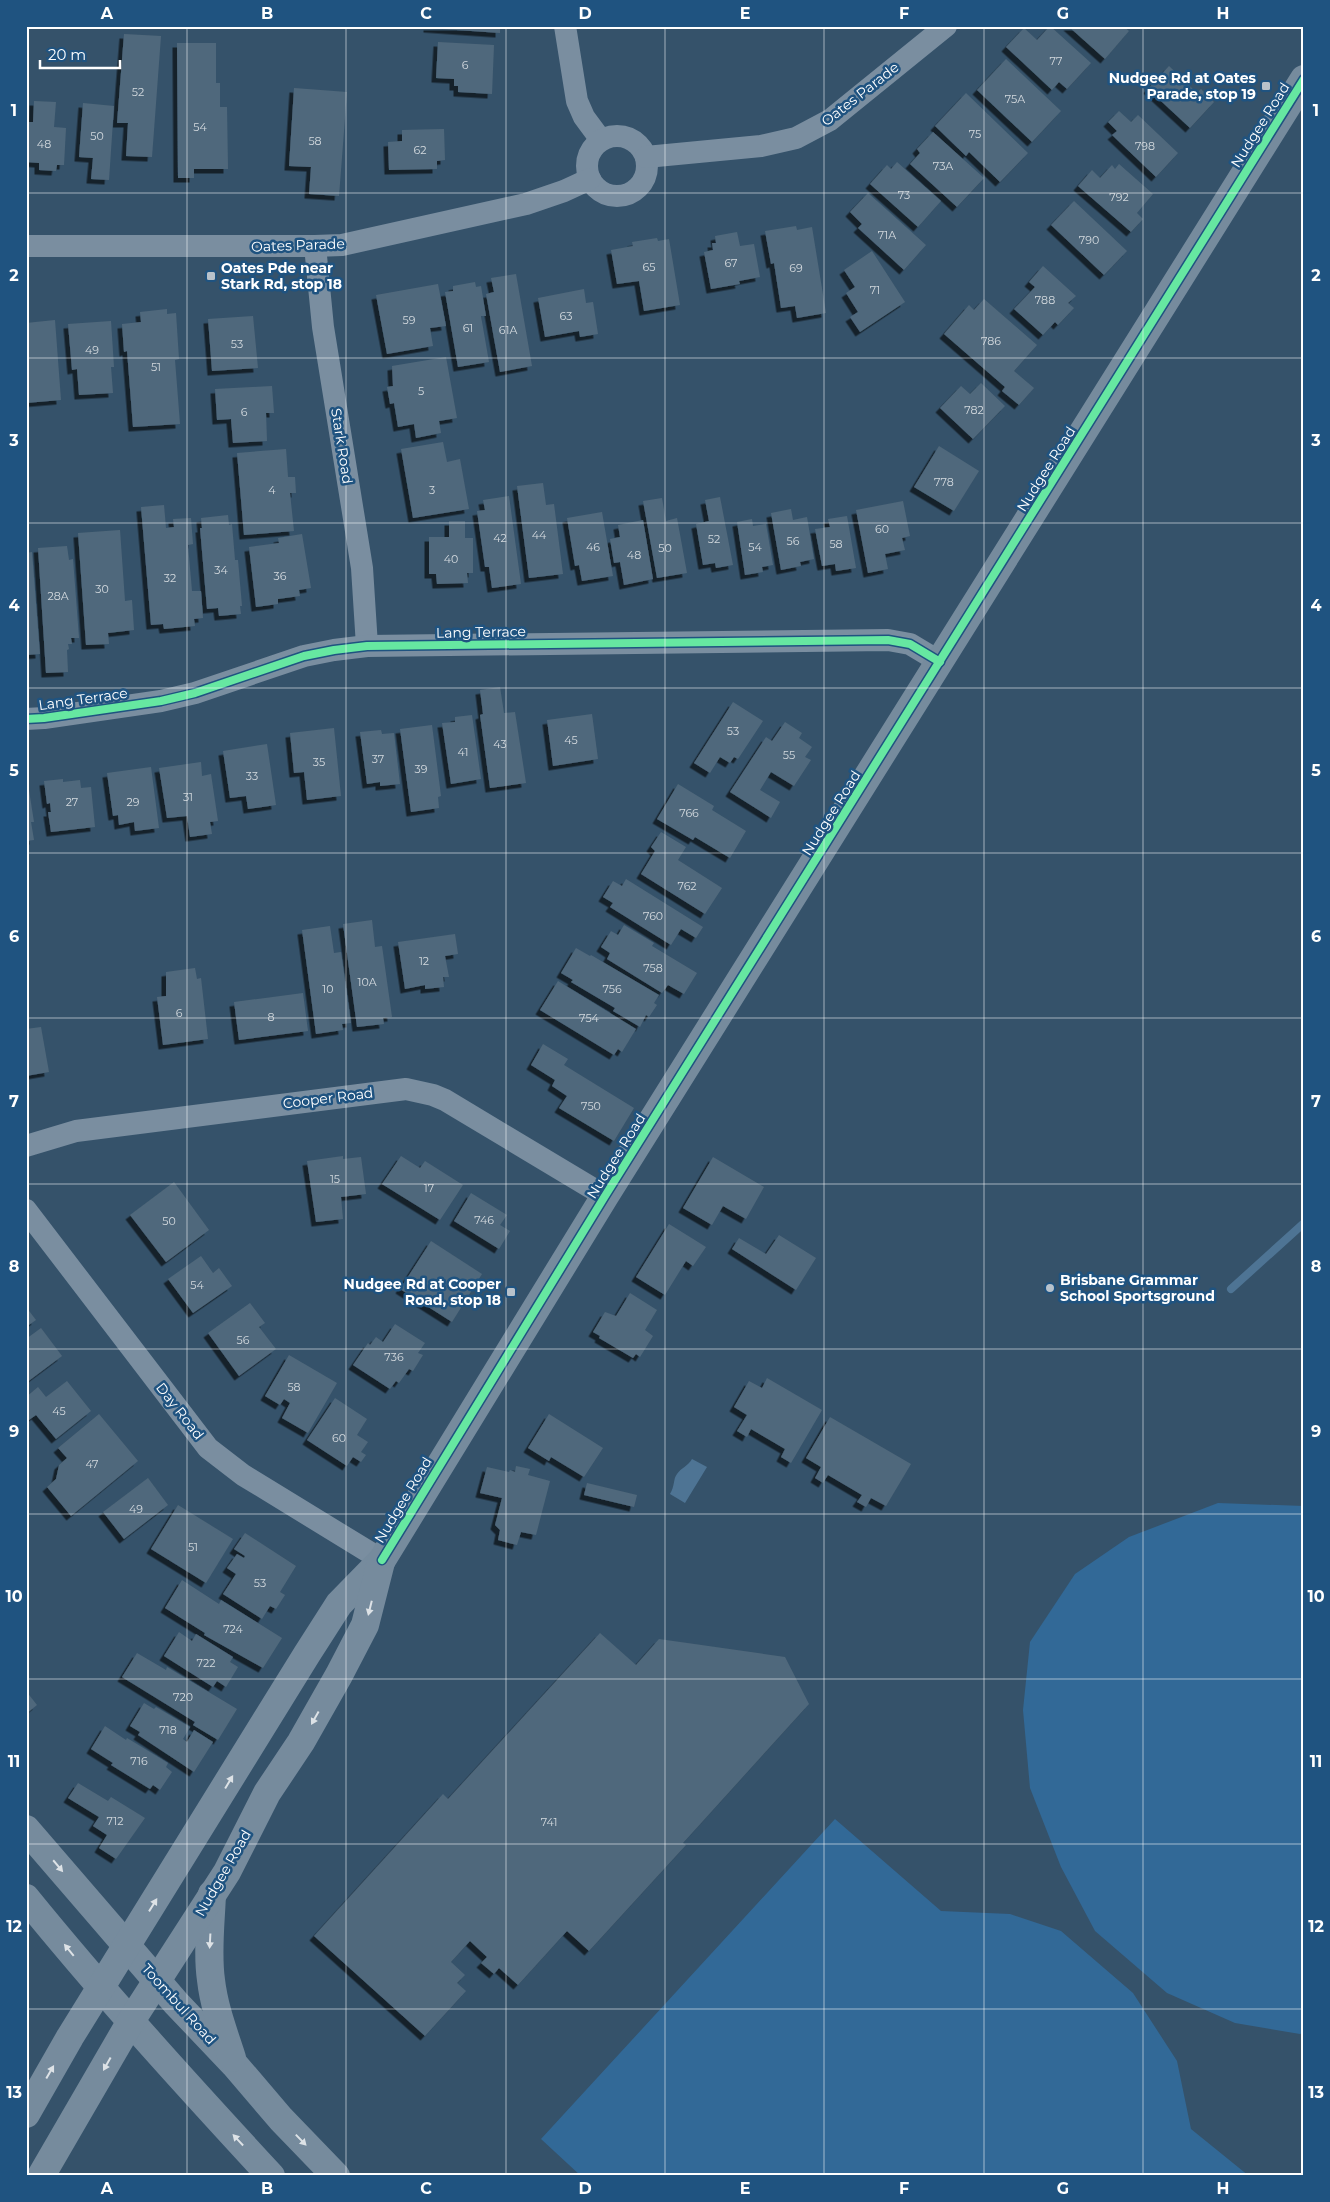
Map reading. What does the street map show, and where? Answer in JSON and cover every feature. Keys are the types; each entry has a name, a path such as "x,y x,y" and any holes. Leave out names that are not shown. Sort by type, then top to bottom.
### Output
{"main road":[{"name":"Nudgee Road","path":"26,2114 100,1988 338,1604 382,1560 605,1196 1304,79"},
{"name":"Nudgee Road","path":"41,2176 131,2021 226,1872 267,1793 301,1742 365,1625 382,1560"},
{"name":"Toombul Road","path":"26,1829 126,1946 234,2064 281,2119 336,2176"},
{"path":"213,1892 209,1961 211,1980 219,2015 234,2064"},
{"path":"26,1898 100,1988 271,2176"}],"street":[{"path":"565,26 577,101 584,117 601,140"},
{"name":"Oates Parade","path":"646,157 761,146 796,138 830,120 946,26"},
{"path":"609,137 628,138 642,148 648,167 646,177 641,186 633,192 624,196 613,196 603,193 595,187 590,179 587,162 594,146 601,140 609,137"},
{"name":"Oates Parade","path":"26,246 315,246 342,244 369,240 526,204 564,191 590,179"},
{"name":"Stark Road","path":"315,246 323,327 362,568 367,646"},
{"name":"Lang Terrace","path":"26,719 161,701 195,693 304,656 367,646 888,640 905,642 940,662"},
{"name":"Cooper Road","path":"26,1146 76,1131 406,1089 433,1095 445,1100 605,1196"},
{"name":"Day Road","path":"26,1210 208,1448 243,1474 382,1560"}],"shaded area":[{"path":"692,1459 707,1467 685,1503 670,1494 676,1476"},
{"path":"1218,1503 1304,1506 1304,2033 1300,2034 1235,2023 1167,1993 1095,1931 1061,1867 1030,1788 1023,1710 1030,1642 1075,1574 1129,1537"},
{"path":"835,1819 941,1911 1010,1914 1061,1931 1133,1993 1177,2061 1191,2129 1249,2176 581,2176 541,2139"}],"building":[{"path":"428,26 500,26 500,33 428,28"},
{"path":"1050,26 1091,63 1067,89 1059,82 1052,90 1006,47 1024,28 1037,40"},
{"path":"1068,26 1123,26 1129,31 1105,59"},
{"path":"124,34 161,36 152,157 126,156 128,123 117,123"},
{"path":"438,42 494,45 492,94 458,92 458,86 454,86 454,79 436,78"},
{"path":"177,43 216,43 216,83 220,83 220,107 227,107 228,169 194,169 194,178 178,178"},
{"path":"1006,59 1061,111 1032,142 977,90"},
{"path":"1169,66 1197,93 1201,89 1214,102 1190,128 1148,89"},
{"path":"294,88 347,92 339,196 309,194 311,167 289,166"},
{"path":"966,93 1028,153 1000,182 969,152 966,156 935,126"},
{"path":"34,101 56,102 54,127 66,128 64,165 57,165 56,171 39,170 39,163 26,162 26,122 33,122"},
{"path":"83,103 114,106 109,180 91,179 93,158 79,157"},
{"path":"1119,111 1131,122 1138,115 1178,153 1156,177 1112,135 1117,131 1108,122"},
{"path":"444,129 445,160 437,161 437,169 389,170 388,142 402,141 402,130"},
{"path":"933,132 984,178 957,207 910,164 920,153 917,149"},
{"path":"897,162 941,201 918,227 870,184 887,165 891,169"},
{"path":"1119,164 1153,194 1137,213 1143,219 1131,232 1078,186 1092,170 1100,178 1112,165 1115,169"},
{"path":"868,193 926,245 904,270 858,228 862,224 850,212"},
{"path":"1074,201 1127,251 1104,275 1051,225"},
{"path":"796,226 797,230 812,227 826,313 797,318 795,306 781,308 774,263 771,264 765,231"},
{"path":"737,232 740,246 754,244 760,277 739,281 740,284 711,289 704,252 713,250 712,243 716,243 715,236"},
{"path":"657,238 658,241 669,239 680,305 644,311 639,281 617,284 611,250 633,246 632,242"},
{"path":"872,251 905,302 860,332 850,317 858,312 846,293 855,287 844,270"},
{"path":"1043,266 1076,296 1068,303 1074,308 1058,325 1055,322 1043,335 1014,309 1035,287 1029,282"},
{"path":"516,274 532,366 500,372 486,294 494,292 491,278"},
{"path":"475,282 476,287 481,286 486,316 481,316 489,362 458,367 445,292 453,291 453,286"},
{"path":"438,284 446,326 430,328 433,346 387,354 376,295"},
{"path":"584,289 586,303 593,302 598,334 580,337 579,331 545,337 538,298"},
{"path":"984,299 1037,345 1014,371 1034,388 1019,405 1002,391 1005,387 944,334 969,305 974,310"},
{"path":"167,309 167,314 176,313 179,359 175,360 180,424 133,427 127,351 124,352 122,324 141,322 140,312"},
{"path":"253,316 258,368 212,371 208,319"},
{"path":"55,320 61,400 26,403 26,323"},
{"path":"111,321 114,367 111,367 113,393 79,395 77,369 72,370 68,324"},
{"path":"446,357 457,418 439,421 441,433 416,438 414,424 398,427 394,403 390,404 387,387 393,386 392,366"},
{"path":"981,383 1005,406 973,439 940,408 961,386 970,394"},
{"path":"272,386 274,413 266,413 267,441 233,443 231,419 217,420 215,389"},
{"path":"443,442 447,462 460,459 469,509 413,518 401,449"},
{"path":"939,446 979,471 954,511 914,487"},
{"path":"286,449 288,477 295,477 296,493 290,493 294,531 244,535 237,453"},
{"path":"543,483 546,505 554,504 563,574 529,578 517,486"},
{"path":"509,496 521,584 492,588 489,567 485,567 477,511 485,510 483,500"},
{"path":"720,497 733,565 716,568 715,563 703,565 696,524 709,521 705,500"},
{"path":"662,498 666,521 677,518 687,573 657,578 643,501"},
{"path":"903,501 910,536 902,538 905,550 885,554 888,569 868,573 856,510"},
{"path":"164,505 166,528 174,527 173,519 191,518 193,544 188,545 192,591 201,591 203,618 194,619 195,626 164,629 163,624 151,625 141,507"},
{"path":"791,509 793,520 807,517 814,559 800,562 801,566 781,570 771,513"},
{"path":"602,512 613,576 582,581 579,565 575,566 567,518"},
{"path":"228,515 229,525 232,524 235,560 238,560 242,606 240,606 241,614 219,616 218,608 207,609 200,528 202,528 201,518"},
{"path":"847,516 856,568 836,571 835,564 822,566 815,529 830,527 828,519"},
{"path":"752,519 753,526 766,524 773,565 762,567 763,572 745,575 737,522"},
{"path":"643,520 653,579 624,585 620,562 614,563 610,539 620,537 618,525"},
{"path":"449,521 465,521 465,538 473,538 473,573 467,573 468,583 437,584 436,574 429,574 429,537 449,537"},
{"path":"120,530 125,601 132,600 134,630 108,633 109,644 86,645 78,533"},
{"path":"302,534 311,588 299,590 300,596 278,599 278,604 256,607 249,547 279,543 278,538"},
{"path":"67,546 69,560 73,559 79,638 71,638 72,644 68,644 68,672 46,673 38,548"},
{"path":"32,552 40,654 26,655 26,553"},
{"path":"500,687 504,713 515,712 526,783 490,788 480,715 483,714 480,690"},
{"path":"733,702 763,721 738,759 734,757 730,763 720,757 710,773 694,763"},
{"path":"592,714 598,759 553,766 547,720"},
{"path":"472,715 481,779 451,784 442,723 455,722 455,717"},
{"path":"785,722 802,733 799,738 812,747 805,757 811,760 794,786 771,772 760,790 780,802 771,818 730,792 766,737 772,741"},
{"path":"432,725 441,796 438,797 439,808 411,812 400,729"},
{"path":"334,728 341,796 307,800 304,772 294,773 290,733"},
{"path":"381,730 382,734 394,733 400,784 380,786 380,782 367,784 360,732"},
{"path":"267,744 276,805 248,809 246,796 230,798 223,751"},
{"path":"201,762 202,776 211,774 218,821 210,822 212,834 190,837 187,816 167,818 159,768"},
{"path":"151,767 159,828 135,831 134,822 119,825 118,815 113,816 107,773"},
{"path":"63,779 63,782 80,780 81,788 91,787 95,827 51,832 48,812 51,812 50,803 47,804 44,781"},
{"path":"26,784 28,784 34,822 31,822 34,840 26,841"},
{"path":"678,784 714,806 712,810 746,831 730,858 695,837 693,840 657,819"},
{"path":"661,832 686,847 678,860 722,888 705,914 641,874 655,851 651,847"},
{"path":"626,879 703,927 696,938 681,929 671,945 610,907 613,903 603,897 613,881 622,886"},
{"path":"372,920 375,947 382,946 392,1017 383,1018 384,1024 357,1027 343,924"},
{"path":"624,925 654,943 652,946 697,973 684,994 668,985 662,993 607,959 610,953 601,947 611,931 618,935"},
{"path":"330,926 334,953 341,952 351,1023 342,1024 343,1030 316,1034 302,930"},
{"path":"455,934 458,954 445,956 449,977 443,977 444,987 425,989 425,985 405,989 398,942"},
{"path":"576,948 659,995 654,1003 657,1005 649,1017 646,1015 640,1027 613,1011 615,1008 571,982 573,980 561,973"},
{"path":"195,968 197,979 201,978 208,1039 163,1045 157,997 166,996 166,972"},
{"path":"558,981 636,1029 622,1052 618,1049 614,1055 540,1010"},
{"path":"303,993 308,1031 239,1040 234,1002"},
{"path":"41,1027 49,1072 26,1076 26,1029"},
{"path":"543,1044 568,1059 564,1065 634,1108 614,1141 559,1108 567,1096 552,1086 555,1080 531,1065"},
{"path":"343,1156 343,1159 361,1157 366,1194 341,1197 343,1219 316,1222 307,1161"},
{"path":"401,1156 420,1168 425,1161 463,1185 440,1220 382,1184"},
{"path":"713,1157 764,1187 746,1219 723,1206 712,1225 683,1208"},
{"path":"174,1182 209,1230 166,1262 130,1215"},
{"path":"471,1193 507,1215 500,1225 510,1231 499,1249 454,1221"},
{"path":"669,1224 706,1247 693,1266 686,1261 665,1295 636,1277"},
{"path":"779,1235 816,1258 796,1290 732,1249 739,1238 766,1254"},
{"path":"431,1241 482,1274 452,1322 400,1289"},
{"path":"201,1256 213,1273 219,1268 232,1286 193,1313 168,1279"},
{"path":"630,1293 657,1310 645,1330 653,1336 640,1357 636,1354 633,1358 599,1338 600,1336 593,1332 605,1312 616,1316"},
{"path":"250,1303 265,1323 259,1327 276,1349 239,1376 208,1333"},
{"path":"26,1307 36,1320 26,1327"},
{"path":"395,1324 425,1343 418,1353 423,1355 413,1371 409,1369 399,1383 396,1381 390,1389 353,1365 368,1343 370,1345 376,1337 383,1342"},
{"path":"41,1328 62,1356 26,1383 26,1339"},
{"path":"289,1355 337,1383 308,1433 282,1418 290,1403 284,1399 280,1405 265,1396"},
{"path":"767,1378 822,1410 791,1463 781,1457 785,1449 751,1429 747,1437 737,1431 747,1415 734,1407 749,1381 762,1388"},
{"path":"67,1381 91,1411 56,1439 36,1415 29,1420 26,1417 26,1397 38,1387 46,1397"},
{"path":"335,1398 367,1419 357,1435 368,1442 361,1452 366,1455 361,1462 353,1457 347,1466 307,1440"},
{"path":"99,1414 138,1461 71,1516 47,1487 56,1479 59,1465 67,1458 58,1448"},
{"path":"549,1414 603,1448 584,1477 551,1457 549,1461 528,1448"},
{"path":"830,1417 911,1464 886,1506 871,1498 866,1507 857,1502 862,1495 828,1475 823,1483 815,1478 821,1467 806,1458"},
{"path":"516,1466 530,1469 528,1475 550,1481 536,1535 521,1532 517,1545 498,1540 500,1530 495,1525 502,1498 480,1493 487,1467 515,1472"},
{"path":"148,1478 168,1505 124,1539 103,1512"},
{"path":"587,1483 637,1495 634,1507 584,1495"},
{"path":"178,1505 233,1539 206,1583 151,1549"},
{"path":"245,1533 296,1566 280,1592 285,1595 276,1609 270,1606 262,1619 223,1594 236,1574 227,1568 237,1554 244,1558 245,1556 234,1549"},
{"path":"182,1580 219,1604 221,1600 282,1638 263,1668 204,1635 205,1633 165,1608"},
{"path":"179,1632 192,1641 196,1634 233,1657 230,1662 238,1667 226,1687 217,1681 213,1687 164,1656"},
{"path":"600,1633 636,1665 659,1639 785,1657 809,1704 683,1843 686,1845 589,1951 567,1931 518,1985 499,1968 494,1974 481,1963 487,1957 470,1941 451,1962 465,1975 457,1983 466,1991 425,2036 314,1936 443,1794 448,1799"},
{"path":"137,1653 166,1670 167,1667 237,1709 218,1740 193,1725 195,1722 122,1677"},
{"path":"26,1691 37,1705 26,1714"},
{"path":"144,1703 154,1709 156,1707 190,1727 183,1739 187,1742 194,1730 213,1742 194,1772 138,1735 140,1732 130,1726"},
{"path":"105,1726 168,1763 166,1767 172,1772 160,1790 153,1785 150,1789 111,1765 113,1763 91,1749"},
{"path":"78,1783 108,1801 111,1797 145,1818 116,1859 99,1848 107,1835 93,1826 99,1817 68,1798"}],"waterway":[{"path":"1231,1289 1304,1223"}],"cycle path":[{"path":"382,1560 605,1196 1304,79"},
{"path":"26,719 161,701 195,693 304,656 367,646 888,640 910,644 940,662"}],"place":[{"name":"Nudgee Rd at Oates Parade, stop 19","path":"1266,86"},
{"name":"Oates Pde near Stark Rd, stop 18","path":"211,276"},
{"name":"Brisbane Grammar School Sportsground","path":"1050,1288"},
{"name":"Nudgee Rd at Cooper Road, stop 18","path":"511,1292"}]}
